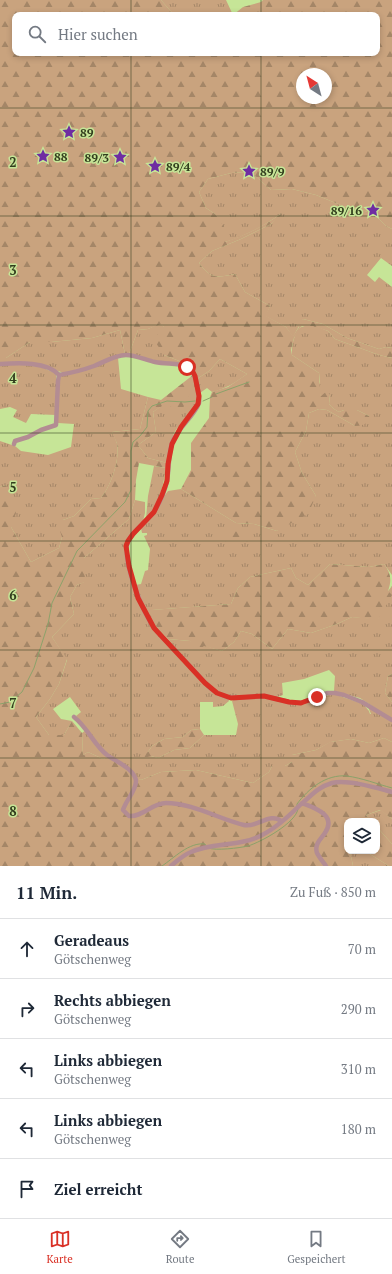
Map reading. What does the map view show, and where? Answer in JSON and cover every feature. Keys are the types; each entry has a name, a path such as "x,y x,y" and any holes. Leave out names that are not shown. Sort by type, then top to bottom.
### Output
{"street":[{"path":"59,376 125,355 156,363 182,364 189,368 195,376 199,396 198,404 181,427 172,444 168,464 167,481 162,495 154,512 133,534 126,546 134,587 150,622 205,683 217,693 231,698 264,696 289,702 301,703 328,693 340,694 362,702 392,720"},
{"path":"0,364 31,363 57,372 59,376 56,425 15,441 14,444"},
{"path":"74,717 85,728 103,752 126,767 134,776 136,781 135,786 123,810 129,816 136,816 152,807 165,803 189,807 247,826 272,818 278,818 281,821"},
{"path":"171,866 186,854 203,848 254,839 268,832 295,810 317,789 325,786 338,782 348,782 392,792"},
{"path":"301,804 321,811 328,820 326,832 317,848 317,853 326,866"}],"green space":[{"path":"0,0 161,0 171,12 12,12 12,56 380,56 380,12 237,12 243,7 261,2 263,0 392,0 392,229 386,226 373,213 343,206 316,195 292,189 271,190 251,172 231,173 208,179 199,192 206,208 215,214 227,231 225,242 255,230 282,213 283,214 271,224 212,251 199,263 207,272 214,276 235,274 245,292 270,306 266,316 286,327 293,336 299,327 298,323 303,319 323,324 347,338 379,349 386,347 392,348 392,358 379,355 335,339 328,331 313,326 302,326 294,338 291,350 292,355 319,373 321,396 327,391 330,395 329,404 334,409 339,412 344,410 357,410 369,416 370,420 367,423 355,426 327,410 319,409 309,413 306,431 295,452 302,473 316,496 308,514 277,531 254,524 236,523 181,489 191,470 191,443 209,418 210,397 212,392 228,387 247,374 220,359 209,371 197,379 192,366 164,355 156,343 158,332 164,327 161,324 148,329 138,330 129,354 125,354 120,330 92,338 51,342 30,342 6,358 0,358"},
{"path":"161,0 226,0 232,12 171,12"},
{"path":"251,172 271,190 292,189 316,195 343,206 373,213 386,226 392,229 392,266 381,258 367,275 375,282 379,277 392,287 392,348 386,347 379,349 347,338 323,324 303,319 293,337 286,327 265,316 270,306 245,292 235,274 214,276 203,268 199,263 212,251 271,224 282,213 254,230 225,242 215,214 206,208 199,192 208,179 231,173"},
{"path":"161,323 164,327 164,355 192,366 194,370 188,366 129,354 138,330 148,329"},
{"path":"313,325 328,331 335,339 379,355 392,358 392,575 384,564 369,567 330,564 308,585 296,578 291,568 250,577 238,588 231,604 152,610 150,620 135,585 141,584 145,571 148,570 150,549 144,536 147,535 147,533 142,533 141,528 168,491 181,489 236,523 254,524 277,531 316,496 302,473 295,452 306,431 309,413 319,409 327,410 355,426 369,416 357,410 344,410 339,412 334,409 329,404 330,395 321,397 318,387 320,382 319,373 292,355 293,341 298,330 303,326"},
{"path":"120,330 125,354 80,370 64,373 37,364 0,363 0,358 6,358 30,342 51,342 92,338"},
{"path":"118,358 121,389 148,397 140,429 112,432 116,440 118,450 114,472 105,493 101,498 91,499 74,516 63,520 62,537 59,548 31,562 11,527 6,485 0,487 0,441 15,446 21,451 48,455 71,447 74,424 58,423 58,381 61,376"},
{"path":"220,359 247,374 222,389 212,392 207,388 200,393 197,379 209,371"},
{"path":"17,364 41,367 55,373 56,415 31,414 26,423 13,417 17,410 10,407 0,409 0,365"},
{"path":"193,375 195,382 183,408 162,406 153,412 156,432 138,445 148,458 167,463 166,468 139,463 135,500 129,519 84,558 85,582 77,585 70,597 74,614 52,637 67,659 59,684 36,717 49,735 64,735 72,721 82,733 83,755 88,752 103,759 108,757 120,764 133,776 141,780 161,772 196,770 253,783 269,772 272,766 285,766 292,762 292,755 316,750 330,742 351,739 369,743 384,738 392,742 392,819 380,810 366,815 368,818 344,818 344,854 351,854 353,866 0,866 0,487 6,485 16,513 11,527 31,562 59,548 62,537 56,519 63,520 74,516 91,499 101,498 108,487 116,465 118,450 112,432 140,429 148,397 161,400"},
{"path":"195,382 197,400 193,409 174,433 167,463 148,458 138,445 156,432 153,412"},
{"path":"154,466 166,468 160,495 146,519 148,496"},
{"path":"135,500 145,502 145,513 143,521 128,538 124,549 126,560 148,621 183,663 188,666 208,687 228,698 229,701 223,706 213,707 213,702 200,702 200,729 191,730 183,737 164,739 152,746 148,752 151,756 158,758 174,750 190,748 204,735 236,735 238,724 232,701 235,699 266,697 303,705 319,697 334,694 363,704 370,714 368,707 392,721 392,742 384,738 369,743 351,739 331,742 316,750 292,755 292,762 285,766 272,766 269,772 253,783 196,770 161,772 141,780 136,778 103,750 76,716 81,712 70,697 53,709 61,719 72,721 64,735 49,735 36,717 59,684 67,660 52,637 74,614 70,597 77,585 84,582 84,558 129,519"},
{"path":"226,530 248,533 252,541 227,543 220,535 221,532"},
{"path":"330,564 369,567 384,564 390,577 388,591 392,595 378,620 352,617 311,633 288,629 272,649 252,634 241,631 234,642 222,651 204,646 197,651 190,641 168,639 150,620 151,610 231,604 238,588 250,577 291,568 296,578 308,585"},
{"path":"392,586 392,674 388,676 385,693 392,702 392,719 360,698 334,691 335,676 329,670 304,679 282,683 283,695 277,697 228,696 215,690 200,676 168,639 190,641 222,651 234,642 241,631 252,634 272,649 288,629 311,633 352,617 378,619 388,591"},
{"path":"392,674 392,702 385,693 388,676"},
{"path":"200,729 204,735 190,748 174,750 158,758 151,756 144,758 144,754 148,752 152,746 164,739 183,737 191,730"},
{"path":"86,730 108,757 103,759 88,752 83,755 82,733"},
{"path":"381,810 392,819 392,844 380,830 380,818 368,818 366,815"},
{"path":"380,830 392,844 392,866 389,866 370,854 380,854"},
{"path":"351,854 370,854 389,866 353,866"}],"waterway":[{"path":"216,394 249,382"},
{"path":"203,401 212,397"},
{"path":"0,704 10,702 22,692 34,668 48,624 52,603 77,551 125,502 131,490 131,451 133,442 147,427 148,411 152,406 167,401 195,401"},
{"path":"297,806 306,793 312,788 332,777 347,776 358,778 392,788"},
{"path":"208,848 228,849 254,844 285,826 296,814 298,809"},
{"path":"162,866 193,845 205,844 206,846"}],"place":[{"name":"89","path":"69,132"},
{"name":"88","path":"43,156"},
{"name":"89/3","path":"120,157"},
{"name":"89/4","path":"155,166"},
{"name":"89/9","path":"249,171"},
{"name":"89/16","path":"373,210"}],"route":[{"path":"187,367 195,376 199,396 198,404 181,427 172,444 168,464 167,481 154,512 133,534 126,546 129,566 138,598 154,628 205,683 217,693 231,698 264,696 279,698 289,702 301,703 317,697"}]}
